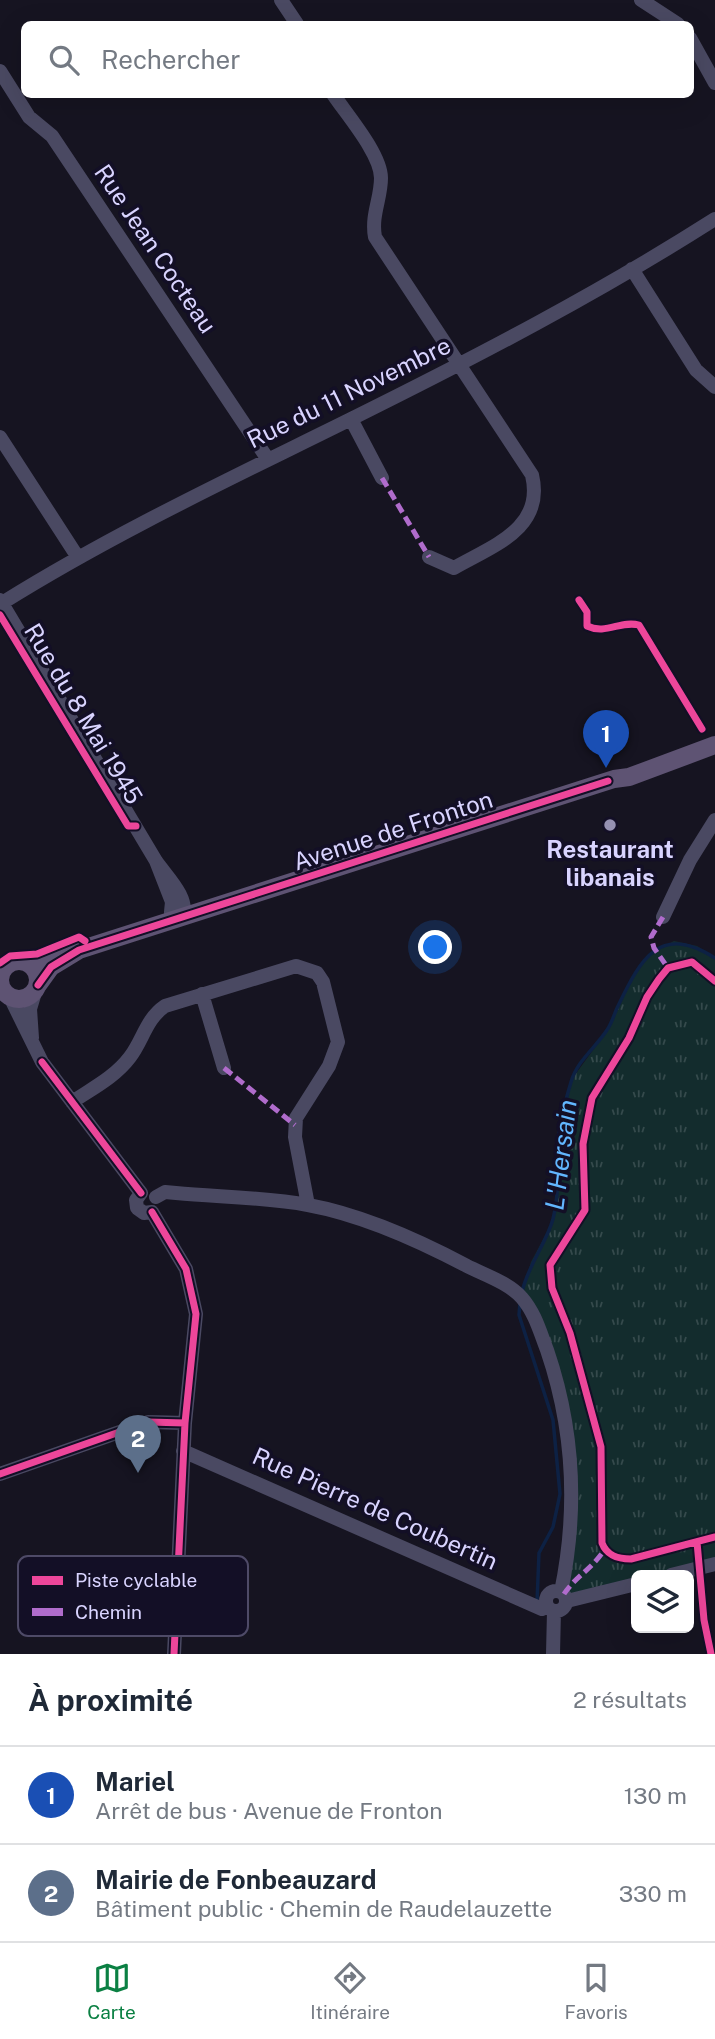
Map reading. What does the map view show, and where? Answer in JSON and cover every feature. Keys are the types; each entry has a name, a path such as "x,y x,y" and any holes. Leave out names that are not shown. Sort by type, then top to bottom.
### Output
{"main road":[{"name":"Avenue de Fronton","path":"611,780 625,770 715,736"},
{"name":"Avenue de Fronton","path":"37,987 51,967 67,955 611,780 629,777 715,746"},
{"name":"Avenue de Fronton","path":"29,964 74,944 183,917"},
{"path":"16,961 29,964 36,971 37,987 25,999 4,990 3,968 16,961"}],"street":[{"path":"281,0 296,21"},
{"path":"641,0 673,21"},
{"path":"694,44 715,83"},
{"name":"Rue Jean Cocteau","path":"0,72 29,117 52,136 267,458"},
{"path":"336,98 378,160 381,179 372,221 375,237 532,475 536,491 527,520 514,534 454,568 429,557"},
{"name":"Rue du 11 Novembre","path":"1,602 77,556 267,458 460,364 632,269 715,219"},
{"path":"632,269 696,370 715,387"},
{"path":"351,419 382,478"},
{"path":"0,437 77,556"},
{"name":"Rue du 8 Mai 1945","path":"1,602 156,861 183,899 186,907 183,917"},
{"path":"663,917 690,860 715,820"},
{"path":"72,1102 122,1067 157,1012 202,993 296,966 317,973 323,982 338,1042 328,1066 296,1118 295,1138 308,1205"},
{"path":"37,987 30,1026 42,1062"},
{"path":"4,990 42,1062 157,1205 152,1212 186,1269 195,1298 196,1341 185,1423 178,1556"},
{"path":"202,993 224,1068"},
{"path":"148,1195 164,1192 308,1205 390,1231 461,1262 521,1296 535,1316 564,1410 571,1455 570,1548 562,1610 550,1609 553,1654"},
{"path":"0,1474 148,1422 185,1423"},
{"name":"Rue Pierre de Coubertin","path":"183,1451 294,1497 542,1609 550,1609"},
{"path":"691,1570 715,1564"},
{"path":"564,1596 631,1585"},
{"path":"174,1654 175,1636"}],"green space":[{"path":"674,941 697,946 715,958 715,1564 691,1570 631,1570 631,1585 567,1601 570,1548 564,1410 521,1296 531,1262 553,1221 559,1185 558,1142 572,1079 609,1028 633,977 650,954"}],"waterway":[{"name":"L'Hersain","path":"522,1292 553,1219 560,1129 569,1090 578,1067 607,1030 635,973 654,951 666,945 680,944 696,948 715,958"},
{"name":"L'Hersain","path":"520,1303 519,1315 553,1420 560,1494 553,1527 539,1553 537,1602"}],"marked path":[{"path":"382,478 429,557"},
{"path":"663,917 651,937 654,948 668,968"},
{"path":"224,1068 295,1125"},
{"path":"564,1594 604,1550"}],"cycle path":[{"path":"579,600 587,612 587,626 601,629 626,624 639,625 702,729"},
{"path":"0,615 128,826 136,826"},
{"path":"38,985 51,967 79,950 608,781"},
{"path":"0,963 10,956 37,954 79,937 85,941"},
{"path":"715,981 692,962 668,968 647,997 629,1038 592,1098 583,1144 585,1210 550,1265 552,1288 570,1333 601,1447 604,1547 614,1556 631,1559 715,1537"},
{"path":"42,1062 141,1193"},
{"path":"152,1212 186,1269 196,1314 185,1423 179,1556"},
{"path":"0,1474 148,1422 185,1423"},
{"path":"697,1542 704,1620 711,1654"},
{"path":"174,1654 175,1636"}],"place":[{"name":"Mariel","path":"606,768"},
{"name":"Restaurant libanais","path":"610,825"},
{"name":"Mairie de Fonbeauzard","path":"138,1473"}]}
